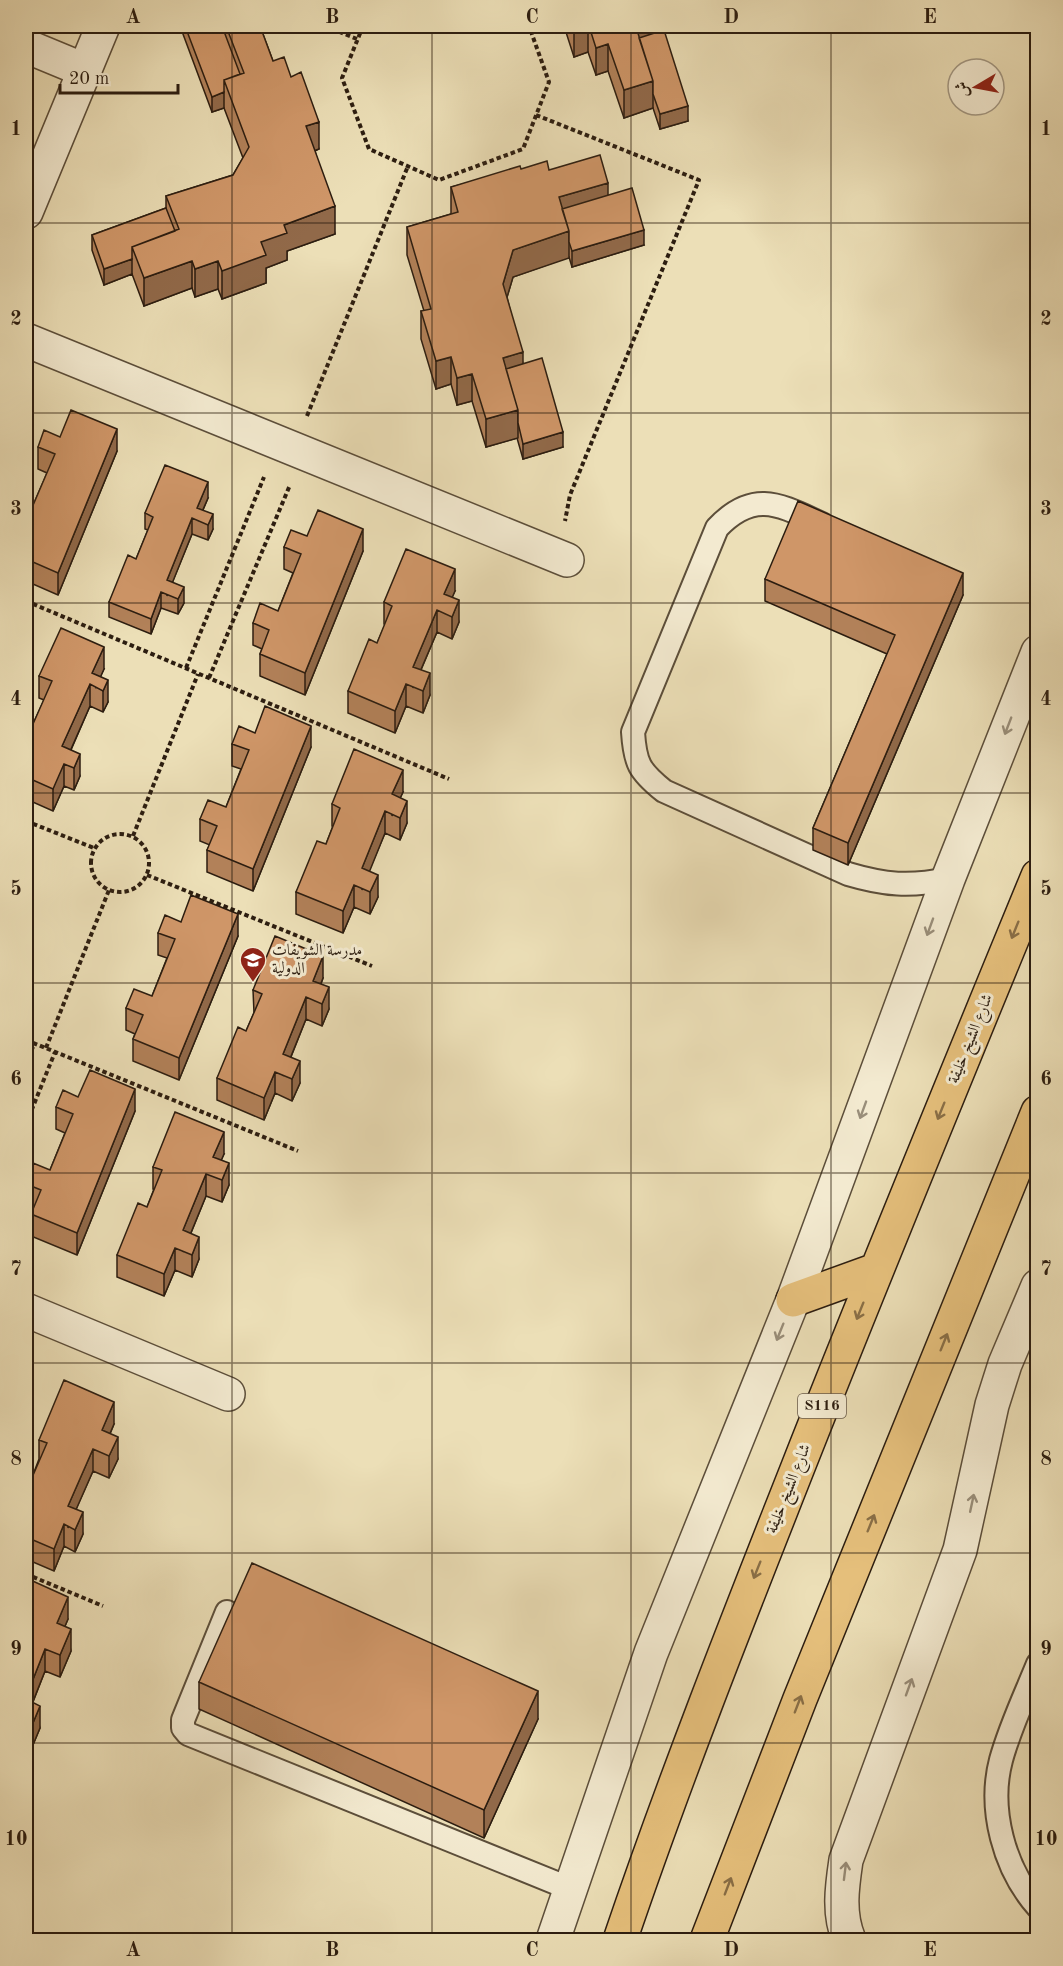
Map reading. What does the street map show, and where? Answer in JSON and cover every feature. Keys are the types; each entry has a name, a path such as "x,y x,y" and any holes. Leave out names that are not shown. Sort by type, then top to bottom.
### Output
{"highway":[{"name":"شارع الشيخ خليفة","path":"620,1941 650,1853 710,1693 876,1270 1038,876"},
{"path":"707,1941 800,1699 1038,1112"},
{"path":"793,1300 876,1270"}],"street":[{"path":"26,212 103,26"},
{"path":"26,46 84,70"},
{"path":"26,340 567,560"},
{"path":"553,1941 651,1653 793,1300 948,879 1038,652"},
{"path":"847,1935 841,1897 846,1860 960,1550 992,1405 1005,1364 1038,1287"},
{"path":"26,1310 228,1394"}],"lane":[{"path":"838,531 784,507 766,503 747,506 730,514 717,528 633,732 635,755 646,776 664,791 848,874 872,882 897,885 923,884 948,879"},
{"path":"227,1612 183,1720 183,1728 188,1734 572,1889"},
{"path":"1038,1664 1001,1761 997,1788 998,1818 1004,1847 1016,1875 1038,1907"}],"path":[{"path":"325,26 357,39"},
{"path":"363,26 342,78 369,149 439,180 523,149 549,82 529,26"},
{"path":"536,115 699,180 570,495 564,530 567,560"},
{"path":"209,678 292,447 408,166"},
{"path":"186,668 292,447"},
{"path":"26,601 449,779"},
{"path":"133,836 198,674"},
{"path":"26,821 94,848"},
{"path":"118,833 133,836 144,846 149,860 147,874 138,886 124,892 109,890 96,880 91,865 94,848 104,837 118,833"},
{"path":"147,874 372,966"},
{"path":"46,1048 109,890"},
{"path":"26,1040 298,1151"},
{"path":"26,1065 34,1044"},
{"path":"26,1124 55,1052"},
{"path":"26,1574 103,1606"}],"building":[{"path":"185,26 222,26 240,74 224,80 224,92 212,97"},
{"path":"226,26 260,26 273,61 284,57 291,77 301,72 319,122 306,126 335,206 284,225 287,233 261,242 266,255 222,271 218,261 195,269 192,261 144,278 132,247 179,229 166,196 233,175 249,147 224,80 244,73"},
{"path":"589,26 641,26 636,27 653,81 624,90 608,44 596,48"},
{"path":"664,30 688,106 660,114 653,94 653,81 639,38"},
{"path":"600,155 608,183 559,197 569,231 513,250 503,284 523,352 503,358 518,410 486,419 472,374 457,378 451,357 436,361 421,311 431,309 407,227 458,212 451,187 520,166 521,169 547,161 549,170"},
{"path":"632,188 644,230 572,251 562,209"},
{"path":"166,208 175,231 132,247 132,259 104,269 92,235"},
{"path":"542,358 563,432 523,444 518,423 518,410 506,369"},
{"path":"71,410 117,429 58,573 26,559 26,508 31,510 55,454 38,447 44,430 60,437"},
{"path":"165,465 208,482 197,508 213,514 208,525 192,518 167,580 184,587 178,599 161,592 151,619 109,602 128,555 136,559 153,517 145,513"},
{"path":"798,501 963,573 848,843 813,828 895,635 765,579"},
{"path":"318,510 363,529 305,673 260,654 269,630 253,623 260,603 278,611 301,554 284,547 291,530 307,536"},
{"path":"406,549 455,569 444,594 459,600 452,617 437,610 413,667 430,673 423,691 406,684 395,711 348,691 369,639 377,643 392,606 384,602"},
{"path":"61,628 104,647 92,673 108,680 103,691 90,684 62,746 80,754 74,768 64,764 53,789 26,777 26,720 33,724 52,681 39,676"},
{"path":"265,706 311,726 253,869 207,850 217,826 200,819 208,800 226,807 249,750 232,744 239,726 255,733"},
{"path":"354,749 403,770 392,794 407,801 400,818 385,811 362,868 378,875 370,892 354,885 343,911 296,892 317,841 326,844 340,808 332,804"},
{"path":"26,874 30,876 26,886"},
{"path":"191,895 238,914 179,1058 133,1039 143,1015 126,1008 134,989 152,996 175,939 158,933 165,915 181,922"},
{"path":"275,936 323,956 313,981 329,987 322,1004 306,997 283,1054 300,1061 292,1079 275,1072 264,1098 217,1078 238,1027 246,1031 262,994 253,990"},
{"path":"90,1070 135,1089 77,1233 31,1214 41,1190 26,1184 26,1180 33,1163 50,1170 73,1114 56,1107 63,1090 78,1097"},
{"path":"175,1112 224,1132 213,1157 229,1163 222,1180 206,1174 183,1230 199,1237 192,1255 175,1248 164,1274 117,1255 138,1203 147,1207 162,1170 153,1167"},
{"path":"26,1367 33,1370 26,1387"},
{"path":"64,1380 114,1402 102,1430 118,1437 109,1456 93,1449 68,1506 83,1512 75,1530 64,1524 54,1549 26,1537 26,1477 31,1480 47,1443 39,1440"},
{"path":"252,1563 538,1691 484,1810 199,1682"},
{"path":"26,1578 68,1597 57,1623 71,1629 60,1655 45,1649 26,1697"},
{"path":"26,1699 40,1706 30,1730 26,1728"}],"place":[{"name":"مدرسة الشويفات الدولية","path":"253,983"}]}
